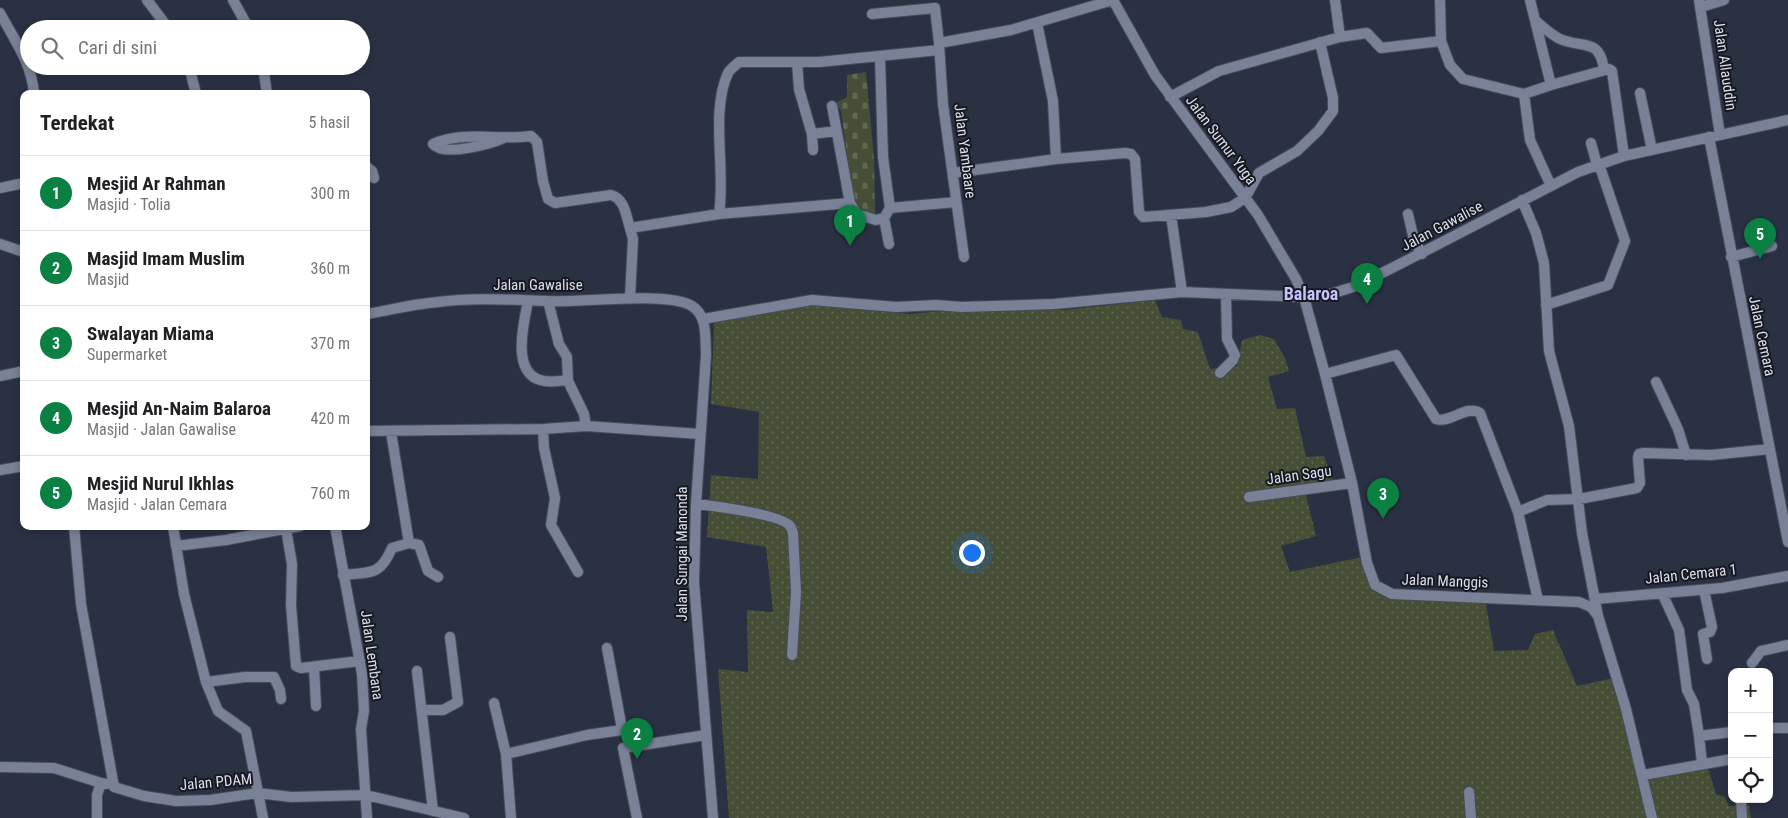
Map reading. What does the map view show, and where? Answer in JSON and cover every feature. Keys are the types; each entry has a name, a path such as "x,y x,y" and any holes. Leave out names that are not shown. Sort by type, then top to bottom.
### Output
{"street":[{"path":"147,0 162,20"},
{"path":"233,0 244,20"},
{"path":"719,214 722,195 722,95 729,71 739,62 797,62 880,56 1002,33 1113,0"},
{"name":"Jalan Sumur Yuga","path":"1113,0 1155,75 1245,198 1291,268 1304,297"},
{"path":"1335,0 1340,37"},
{"path":"1440,0 1442,41 1450,65 1463,79 1524,94 1604,70 1612,71 1624,156"},
{"path":"1530,0 1551,85"},
{"path":"1700,3 1724,0"},
{"name":"Jalan Allauddin","path":"1700,3 1720,135"},
{"name":"Jalan Yambaare","path":"872,14 935,8 943,104 964,257"},
{"path":"0,14 20,49"},
{"path":"1535,20 1548,32 1562,39 1594,47 1600,52 1604,70"},
{"path":"1037,23 1053,101 1056,159"},
{"path":"1170,96 1219,71 1340,37 1367,33 1378,46 1384,48 1442,41"},
{"path":"953,173 1056,159 1125,153 1131,154 1135,160 1140,214 1146,217 1220,210 1245,198 1259,173 1297,151 1318,131 1333,111 1333,98 1320,42"},
{"path":"880,56 883,157 889,244"},
{"path":"797,62 799,88 812,134 813,150"},
{"path":"31,75 34,90"},
{"path":"191,75 195,90"},
{"path":"265,75 267,90"},
{"path":"1640,93 1652,150"},
{"path":"1524,94 1530,140 1551,186"},
{"path":"832,106 850,203 857,214 876,220 887,213 956,202"},
{"name":"Jalan Gawalise","path":"370,313 448,301 548,301 630,298 677,301 691,305 702,319 812,300 896,308 1032,305 1182,292 1304,297 1331,294 1356,286 1422,254 1522,200 1598,165 1624,156 1788,120"},
{"path":"812,134 837,131"},
{"path":"504,138 488,145 449,150 440,149 434,144 449,139 481,135 504,138 531,136 537,142 548,199 555,203 611,195 617,197 622,203 633,239 630,298"},
{"name":"Jalan Cemara","path":"1709,137 1788,542"},
{"path":"1546,305 1608,285 1625,244 1625,238 1591,143"},
{"path":"370,169 374,178"},
{"path":"0,188 20,184"},
{"path":"1522,200 1532,220 1540,246 1546,284 1549,351 1569,426 1582,533 1598,616 1643,775 1652,818"},
{"path":"630,228 719,214 850,203"},
{"path":"1408,214 1414,240 1422,254"},
{"path":"1171,215 1182,292"},
{"path":"0,244 20,251"},
{"path":"1731,257 1772,246"},
{"path":"1220,373 1234,360 1235,354 1227,339 1226,295"},
{"name":"Jalan Manggis","path":"1304,297 1352,483 1366,563 1375,585 1382,591 1406,595 1538,600 1586,604 1598,616"},
{"path":"528,301 521,354 531,375 541,381 568,380"},
{"path":"548,301 559,344 567,357 568,380 582,411 586,426"},
{"name":"Jalan Sungai Manonda","path":"702,319 706,355 696,504 694,582 713,818"},
{"path":"1325,374 1396,355 1436,419 1442,420 1472,410 1478,411 1518,512 1538,600"},
{"path":"0,376 20,372"},
{"path":"1656,382 1678,429 1686,455"},
{"path":"370,431 543,429 586,426 700,434"},
{"path":"543,429 544,448 556,498 551,523 578,572"},
{"path":"391,432 409,543"},
{"path":"1518,512 1547,500 1579,499 1637,488 1640,483 1639,454 1712,455 1770,449"},
{"path":"0,470 20,467"},
{"name":"Jalan Sagu","path":"1249,497 1298,492 1352,483"},
{"path":"696,504 745,511 784,522 790,526 793,533 796,592 792,655"},
{"path":"74,530 82,610 114,787"},
{"path":"174,530 184,594 206,682 218,711 246,731 263,818"},
{"path":"176,546 280,530"},
{"path":"286,530 292,564 291,605 296,665 298,668 360,661"},
{"name":"Jalan Lembana","path":"336,530 360,661 364,708 361,729 367,818"},
{"path":"343,576 372,572 381,568 386,563 392,548 409,543 419,545 428,571 438,577"},
{"name":"Jalan Cemara 1","path":"1596,599 1704,590 1788,576"},
{"path":"1704,590 1712,627 1710,632 1703,634 1707,659"},
{"path":"1662,593 1678,630 1687,690 1694,704 1702,763"},
{"path":"423,710 443,710 458,702 450,637"},
{"path":"1752,663 1761,651 1788,645"},
{"path":"607,648 622,729"},
{"path":"314,667 316,706"},
{"path":"417,671 423,710 433,811"},
{"path":"206,682 274,677 280,690 281,699"},
{"path":"494,703 506,754 510,818"},
{"path":"506,754 587,735 636,728 640,745"},
{"path":"1773,728 1788,728"},
{"path":"1699,736 1728,732"},
{"path":"637,818 622,752 623,748 706,735"},
{"path":"1643,775 1728,760"},
{"name":"Jalan PDAM","path":"0,767 54,768 144,796 176,801 366,794 464,818"},
{"path":"97,818 97,795 101,783"},
{"path":"1469,792 1471,818"},
{"path":"1740,803 1742,818"}],"green space":[{"path":"866,72 874,159 875,212 872,216 856,208 852,192 841,111 836,103 847,97 847,75"},
{"path":"1155,300 1162,317 1181,320 1183,329 1198,332 1210,369 1237,366 1242,340 1260,335 1274,339 1285,358 1289,371 1268,377 1277,409 1295,408 1306,457 1324,456 1333,481 1304,487 1316,536 1281,546 1290,572 1368,556 1380,581 1405,599 1485,598 1494,651 1528,650 1535,634 1553,630 1577,686 1614,678 1643,773 1705,758 1716,794 1725,797 1729,806 1749,805 1751,818 729,818 718,669 748,672 747,610 773,612 766,547 707,537 711,475 758,479 759,412 711,404 714,323 810,305 910,314 949,310 1065,310"}],"place":[{"name":"Mesjid Ar Rahman","path":"850,246"},
{"name":"Mesjid Nurul Ikhlas","path":"1760,259"},
{"name":"Mesjid An-Naim Balaroa","path":"1367,304"},
{"name":"Swalayan Miama","path":"1383,519"},
{"name":"Masjid Imam Muslim","path":"637,759"}],"district":[{"name":"Balaroa","path":"1311,293"}]}
